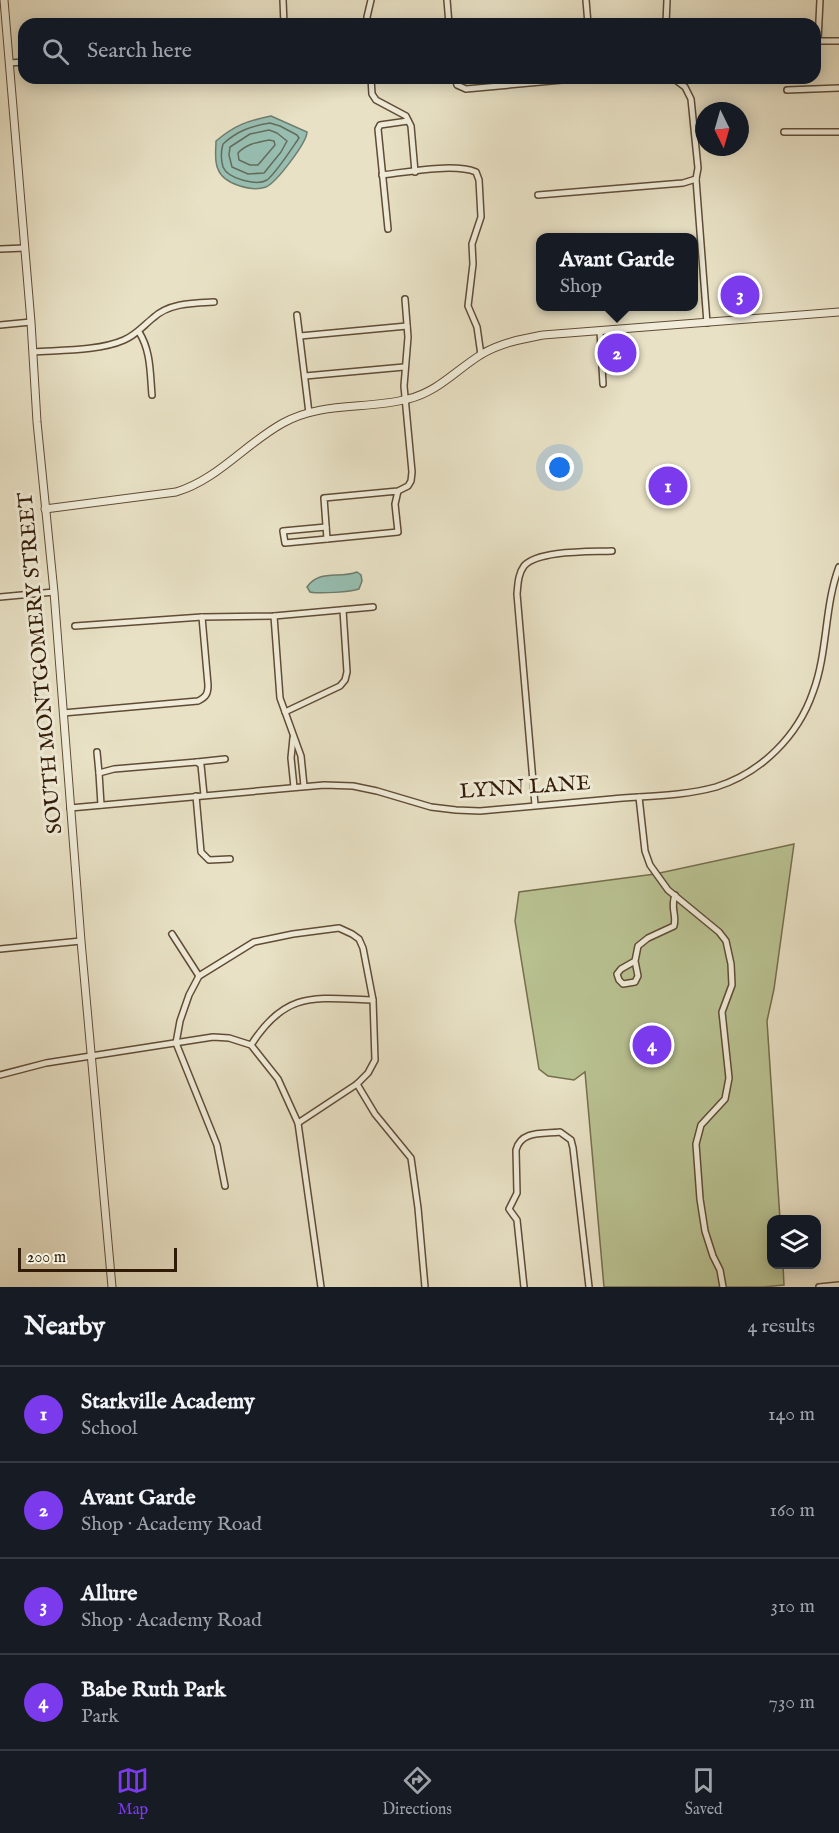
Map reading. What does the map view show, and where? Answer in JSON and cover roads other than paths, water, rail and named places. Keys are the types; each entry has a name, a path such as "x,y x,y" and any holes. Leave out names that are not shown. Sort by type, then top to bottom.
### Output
{"street":[{"name":"SOUTH MONTGOMERY STREET","path":"4,0 31,322 37,422 54,592 81,941 112,1287"},
{"path":"283,0 284,18"},
{"path":"367,18 371,0"},
{"path":"447,0 448,18"},
{"path":"586,0 588,18"},
{"path":"666,18 668,0"},
{"path":"819,18 820,0"},
{"path":"821,42 839,41"},
{"path":"9,63 18,62"},
{"path":"371,84 372,94 376,100 406,116 411,126 415,172"},
{"path":"457,84 466,88 513,84"},
{"path":"681,84 691,99 698,168 696,179 707,323"},
{"path":"787,90 839,88"},
{"path":"388,229 378,129 380,125 408,121"},
{"path":"784,132 839,132"},
{"path":"382,174 452,168 476,172 479,180 481,217 472,244 473,264 468,306 477,327 481,355"},
{"path":"538,195 683,183 696,179"},
{"path":"0,249 25,249"},
{"path":"327,539 324,498 398,491 411,482 405,400 404,367 407,327 405,299"},
{"path":"33,352 111,345 139,332 154,316 167,308 184,304 214,302"},
{"path":"45,509 172,492 191,487 210,476 284,422 309,413 343,406 405,400 430,391 481,355 499,346 543,335 839,312"},
{"path":"297,315 309,413"},
{"path":"0,325 31,322"},
{"path":"300,336 407,327"},
{"path":"600,331 603,384"},
{"path":"139,332 149,356 152,395"},
{"path":"305,376 404,367"},
{"path":"326,527 283,531 285,543 398,532 395,504 398,491"},
{"path":"535,806 517,594 519,575 530,561 541,557 612,551"},
{"name":"LYNN LANE","path":"70,808 304,786 353,786 431,807 480,811 692,792 724,783 761,764 792,733 803,715 820,667 839,567"},
{"path":"0,597 54,592"},
{"path":"75,626 202,617 274,616 373,607"},
{"path":"285,712 340,686 345,680 347,672 343,610"},
{"path":"274,616 280,698 301,756 304,786"},
{"path":"63,713 198,701 204,698 208,693 208,685 202,617"},
{"path":"293,737 291,758 294,787"},
{"path":"97,752 101,805"},
{"path":"99,773 114,769 225,759"},
{"path":"197,762 201,765 204,795"},
{"path":"196,796 201,852 209,860 230,859"},
{"path":"639,797 645,851 650,865 675,895 719,932 726,941 731,964 732,985 722,1012 729,1078 725,1099 701,1125 696,1144 698,1182 705,1231 720,1270 723,1287"},
{"path":"635,961 617,974 623,984 635,982 638,976 635,961 638,946 648,938 674,926 676,920 672,904 675,895"},
{"path":"225,1186 217,1145 176,1043 186,1004 199,976 254,942 339,928 359,939 363,948 373,1000 375,1060 357,1084 298,1123"},
{"path":"172,934 199,976"},
{"path":"0,949 81,941"},
{"path":"251,1045 269,1020 288,1006 311,998 373,1000"},
{"path":"0,1075 46,1063 213,1037 230,1038 251,1045 278,1078 298,1123 321,1287"},
{"path":"357,1084 375,1114 411,1158 418,1208 424,1287"},
{"path":"524,1287 517,1220 509,1209 517,1193 516,1150 523,1137 560,1132 571,1140 573,1148 589,1287"},
{"path":"819,1287 839,1285"}],"water":[{"path":"271,116 307,132 302,144 277,178 266,187 253,188 232,183 221,174 217,166 216,141 242,124"},
{"path":"357,572 361,575 362,581 359,589 314,593 310,592 307,587 312,581 323,576"}],"place":[{"name":"Allure","path":"740,295"},
{"name":"Avant Garde","path":"617,353"},
{"name":"Starkville Academy","path":"668,486"},
{"name":"Babe Ruth Park","path":"652,1045"}]}
